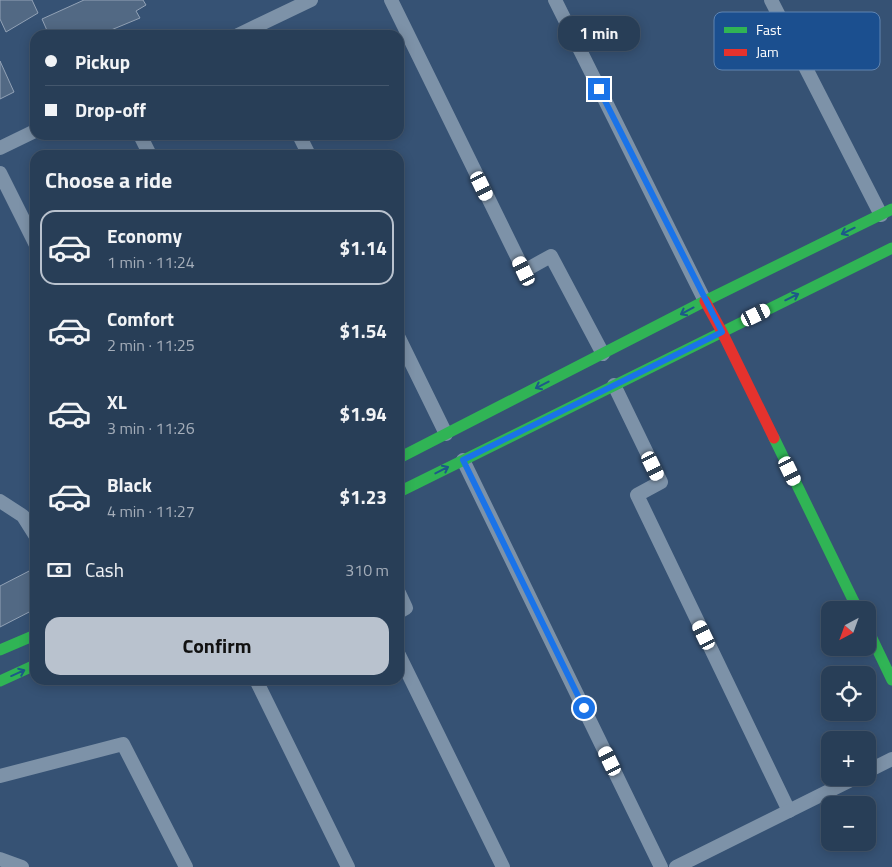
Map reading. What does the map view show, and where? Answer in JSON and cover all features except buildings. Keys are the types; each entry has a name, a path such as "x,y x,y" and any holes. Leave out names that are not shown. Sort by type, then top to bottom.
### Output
{"street":[{"path":"253,30 311,0"},
{"path":"391,0 524,271 551,256 603,354"},
{"path":"555,0 722,332 854,601"},
{"path":"771,0 778,12"},
{"path":"404,455 705,301 887,212 809,70"},
{"path":"0,148 30,133"},
{"path":"0,173 30,233"},
{"path":"404,490 892,248"},
{"path":"404,348 446,434"},
{"path":"614,385 661,482 637,495 789,811"},
{"path":"463,460 661,867"},
{"path":"0,501 23,516 30,527"},
{"path":"0,650 30,637"},
{"path":"876,647 892,680"},
{"path":"404,665 503,867"},
{"path":"0,681 30,667"},
{"path":"258,685 348,867"},
{"path":"0,776 123,744 186,867"},
{"path":"876,768 892,759"},
{"path":"676,867 839,786"},
{"path":"0,859 22,867"}],"traffic: fast":[{"path":"404,455 705,301 892,209"},
{"path":"404,490 892,248"},
{"path":"774,438 854,601"},
{"path":"0,650 30,637"},
{"path":"876,647 892,680"},
{"path":"0,681 30,667"}],"traffic: jam":[{"path":"705,301 774,438"}],"route":[{"path":"584,708 463,460 722,332 599,89"}]}
